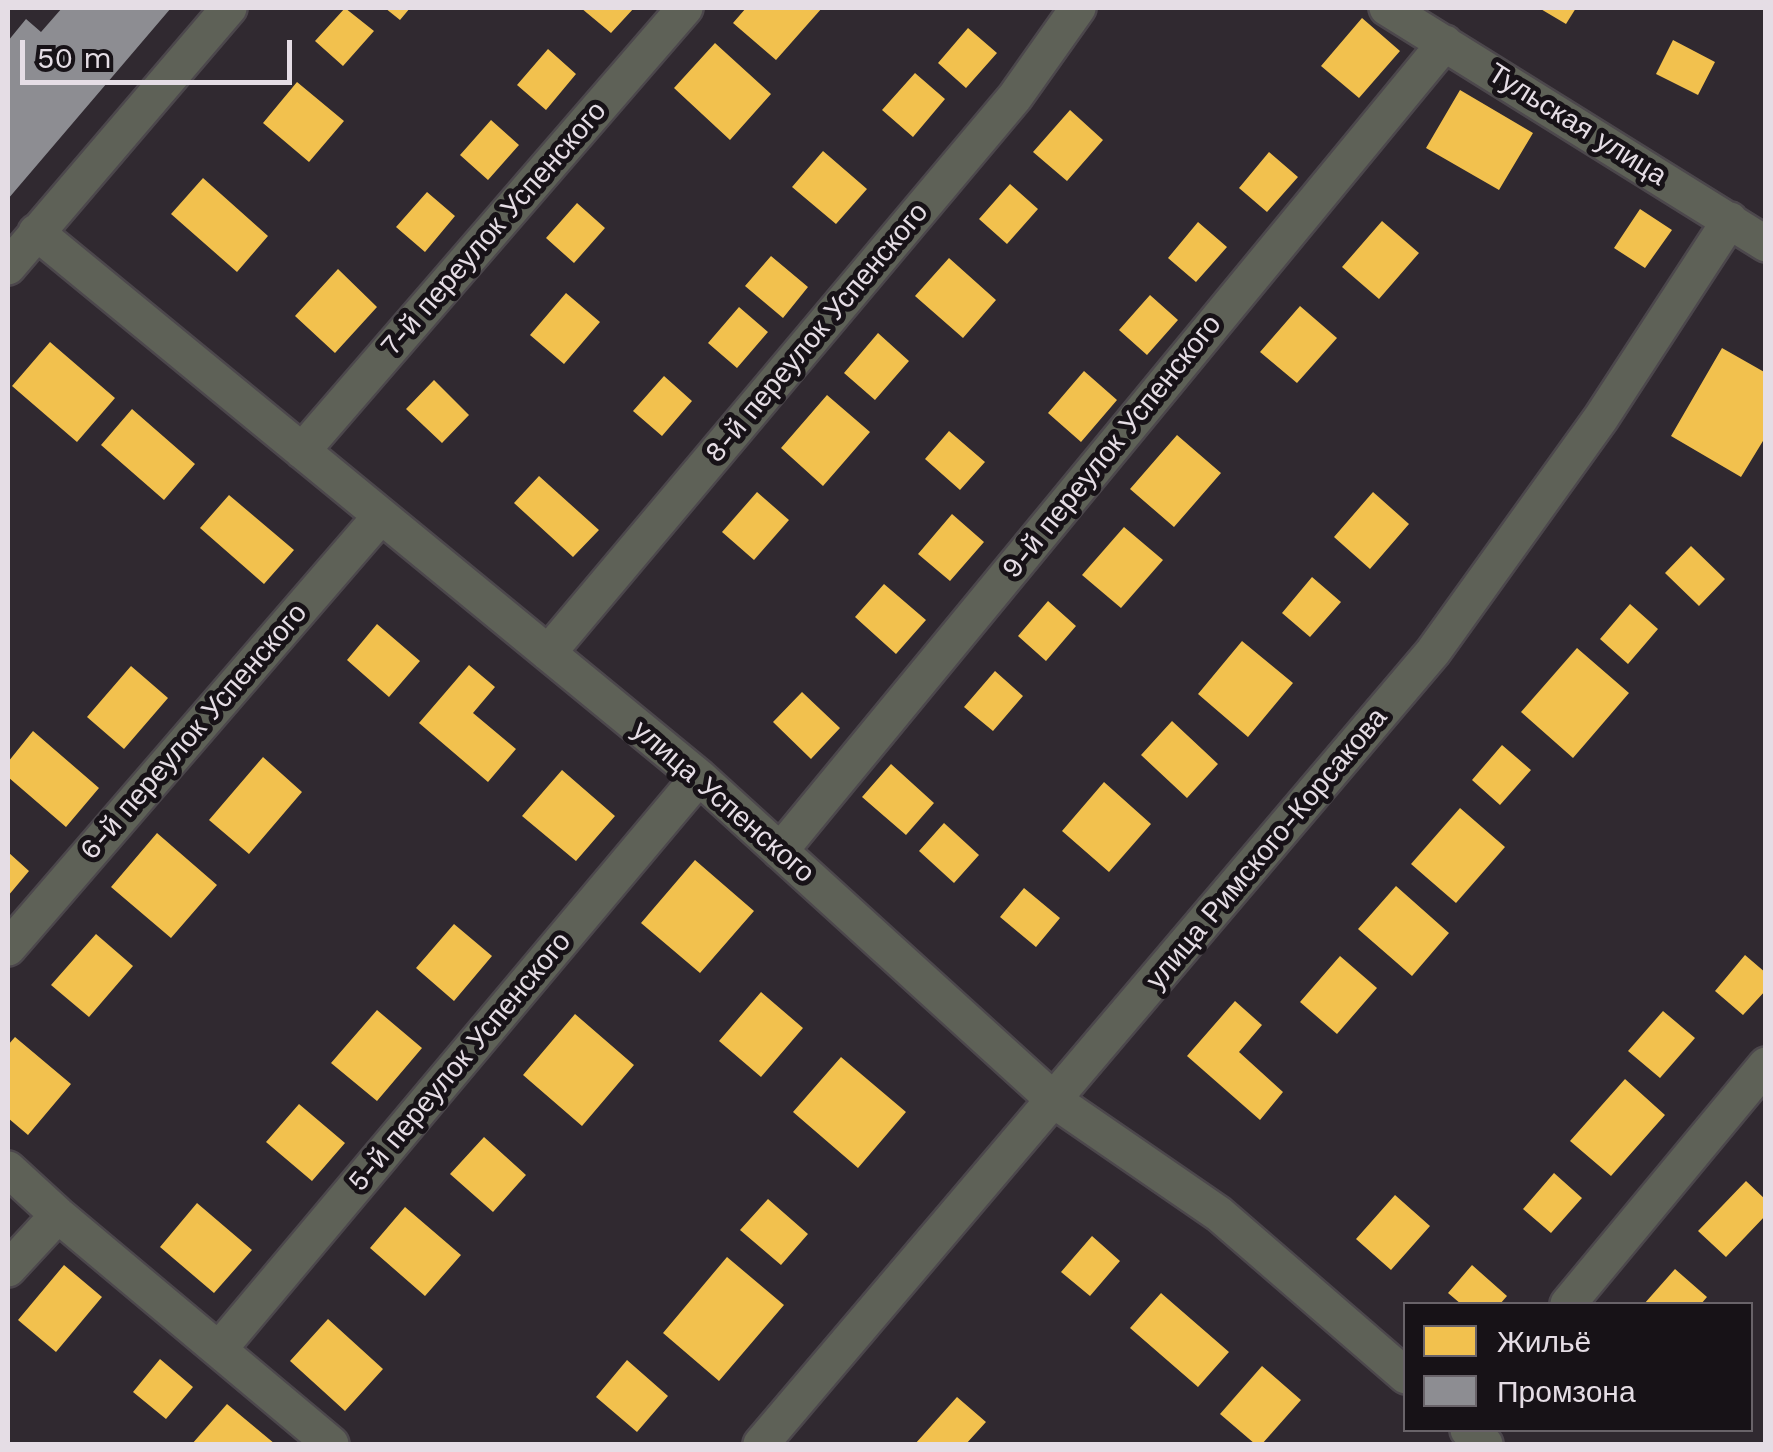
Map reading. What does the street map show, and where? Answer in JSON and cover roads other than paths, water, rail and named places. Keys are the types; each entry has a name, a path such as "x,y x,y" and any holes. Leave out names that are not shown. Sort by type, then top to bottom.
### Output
{"street":[{"path":"8,267 228,8"},
{"name":"7-й переулок Успенского","path":"302,451 686,8"},
{"name":"8-й переулок Успенского","path":"548,653 1016,97 1078,8"},
{"name":"Тульская улица","path":"1387,8 1766,244"},
{"name":"9-й переулок Успенского","path":"780,851 1445,42"},
{"name":"улица Римского-Корсакова","path":"761,1444 1433,652 1601,418 1730,220"},
{"name":"улица Успенского","path":"36,232 699,777 1054,1101 1219,1214 1403,1373"},
{"name":"6-й переулок Успенского","path":"8,948 380,517"},
{"name":"5-й переулок Успенского","path":"220,1348 699,777"},
{"path":"1570,1302 1766,1065"},
{"path":"8,1168 58,1215 331,1444"},
{"path":"8,1269 58,1215"}]}
